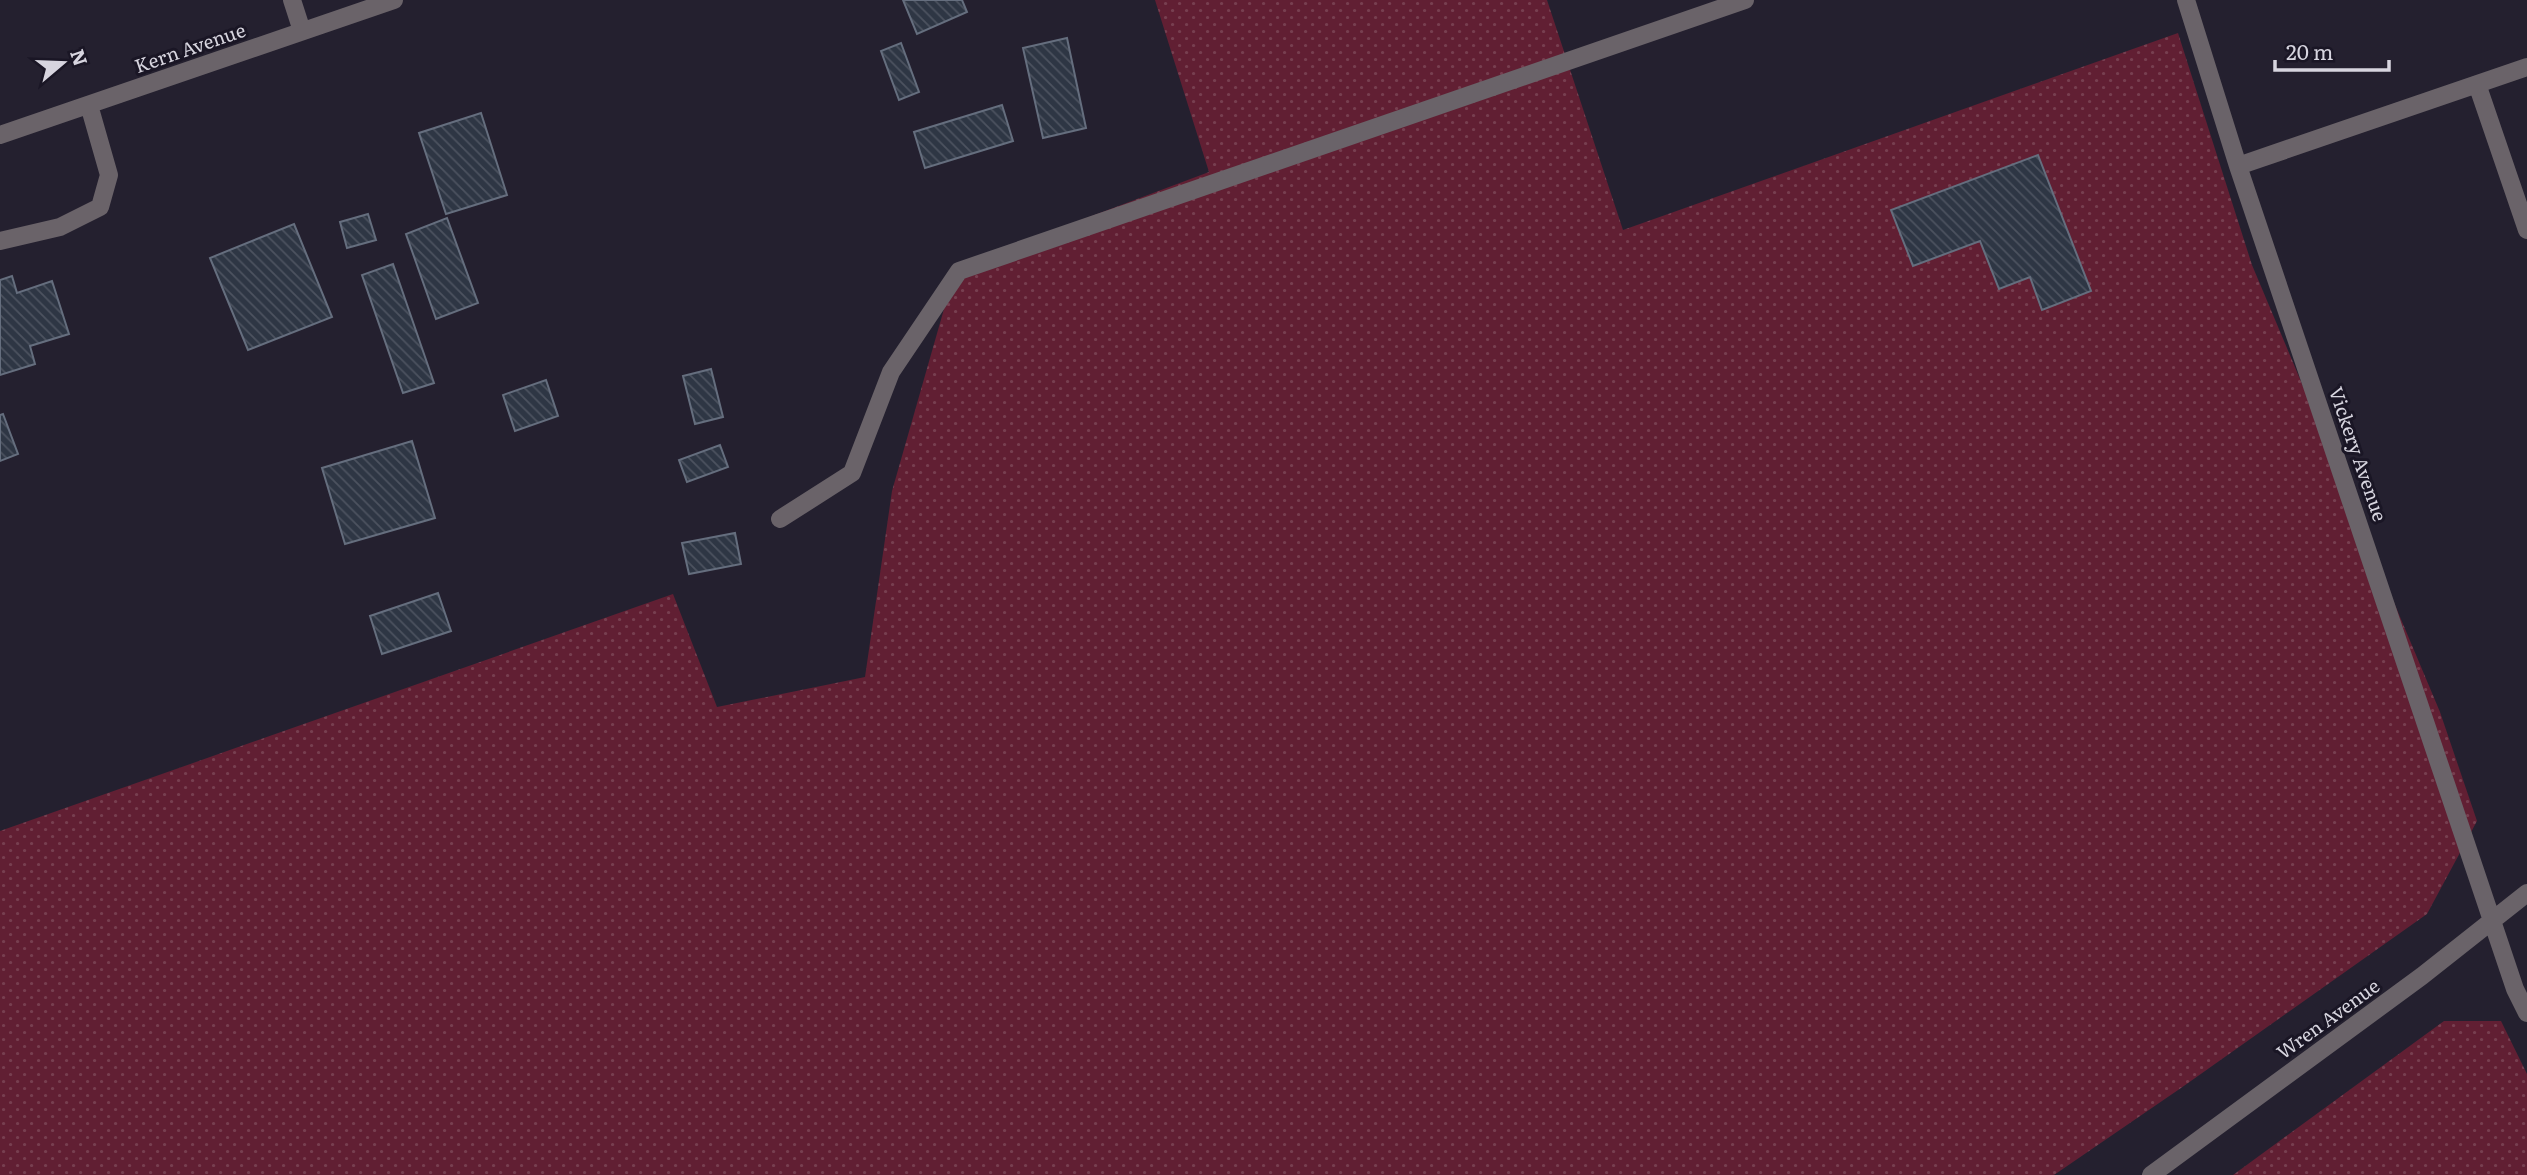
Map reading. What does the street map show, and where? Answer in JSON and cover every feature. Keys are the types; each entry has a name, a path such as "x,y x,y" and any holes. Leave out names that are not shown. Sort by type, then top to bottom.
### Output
{"street":[{"path":"292,0 302,31"},
{"name":"Kern Avenue","path":"0,135 394,0"},
{"path":"780,519 852,473 891,372 959,271 1745,0"},
{"name":"Vickery Avenue","path":"2186,0 2238,166 2492,921 2515,989 2527,1013"},
{"path":"2238,166 2527,66"},
{"path":"2477,84 2527,230"},
{"path":"0,241 60,227 100,207 109,175 89,105"},
{"name":"Wren Avenue","path":"2151,1175 2422,976 2527,893"}],"shaded area":[{"path":"1155,0 1547,0 1623,230 2178,33 2252,265 2440,712 2477,821 2427,914 2054,1175 0,1175 0,831 673,594 717,707 865,677 892,491 956,267 1209,172"},
{"path":"2444,1021 2501,1021 2527,1074 2527,1175 2233,1175"}],"building":[{"path":"903,0 962,0 967,12 917,34"},
{"path":"1067,38 1086,128 1043,138 1023,48"},
{"path":"901,43 919,92 899,100 881,51"},
{"path":"1002,105 1013,141 925,168 914,132"},
{"path":"481,113 507,195 446,214 419,133"},
{"path":"2038,155 2091,291 2042,310 2030,277 1999,289 1980,241 1913,266 1891,210"},
{"path":"368,214 376,240 347,248 340,222"},
{"path":"447,218 478,303 436,319 406,234"},
{"path":"294,224 332,317 248,350 210,258"},
{"path":"393,264 434,383 403,393 362,275"},
{"path":"12,276 17,293 52,281 69,334 30,346 35,364 0,375 0,280"},
{"path":"711,369 723,417 695,424 683,376"},
{"path":"546,380 558,416 515,431 503,395"},
{"path":"3,414 18,454 0,461 0,415"},
{"path":"412,441 435,518 345,544 322,468"},
{"path":"720,445 728,467 687,482 679,460"},
{"path":"735,533 741,564 689,574 682,543"},
{"path":"438,593 451,631 382,654 370,616"}]}
